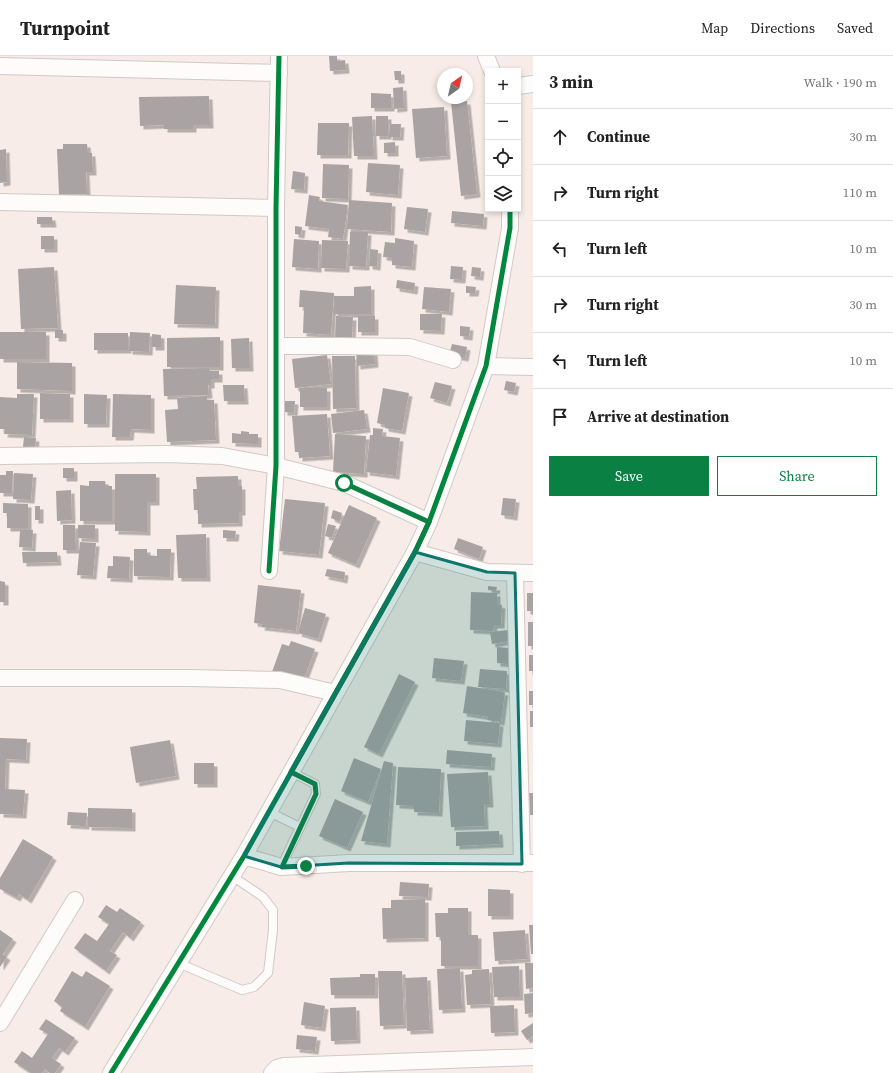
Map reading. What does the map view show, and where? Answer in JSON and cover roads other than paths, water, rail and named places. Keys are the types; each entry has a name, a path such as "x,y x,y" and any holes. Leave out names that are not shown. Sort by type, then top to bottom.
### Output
{"street":[{"path":"269,572 276,466 276,208 279,56"},
{"path":"486,56 491,68"},
{"path":"0,66 279,73"},
{"path":"521,86 533,84"},
{"path":"0,202 276,208"},
{"path":"110,1073 244,856 415,552 429,522 486,366 510,228 510,212"},
{"path":"276,346 410,347 453,360"},
{"path":"486,366 533,367"},
{"path":"0,456 166,454 222,456 276,466 344,483 429,522"},
{"path":"415,552 487,572 533,573"},
{"path":"244,856 282,867 349,863 528,863 515,573"},
{"path":"0,678 191,678 280,680 335,693"},
{"path":"3,1014 75,900"},
{"path":"272,1073 277,1068 284,1066 533,1057"}],"lane":[{"path":"282,867 316,794 315,784 291,772"},
{"path":"269,812 300,827"},
{"path":"178,963 242,990 254,987 268,973 273,930 273,910 263,897 232,876"}]}
